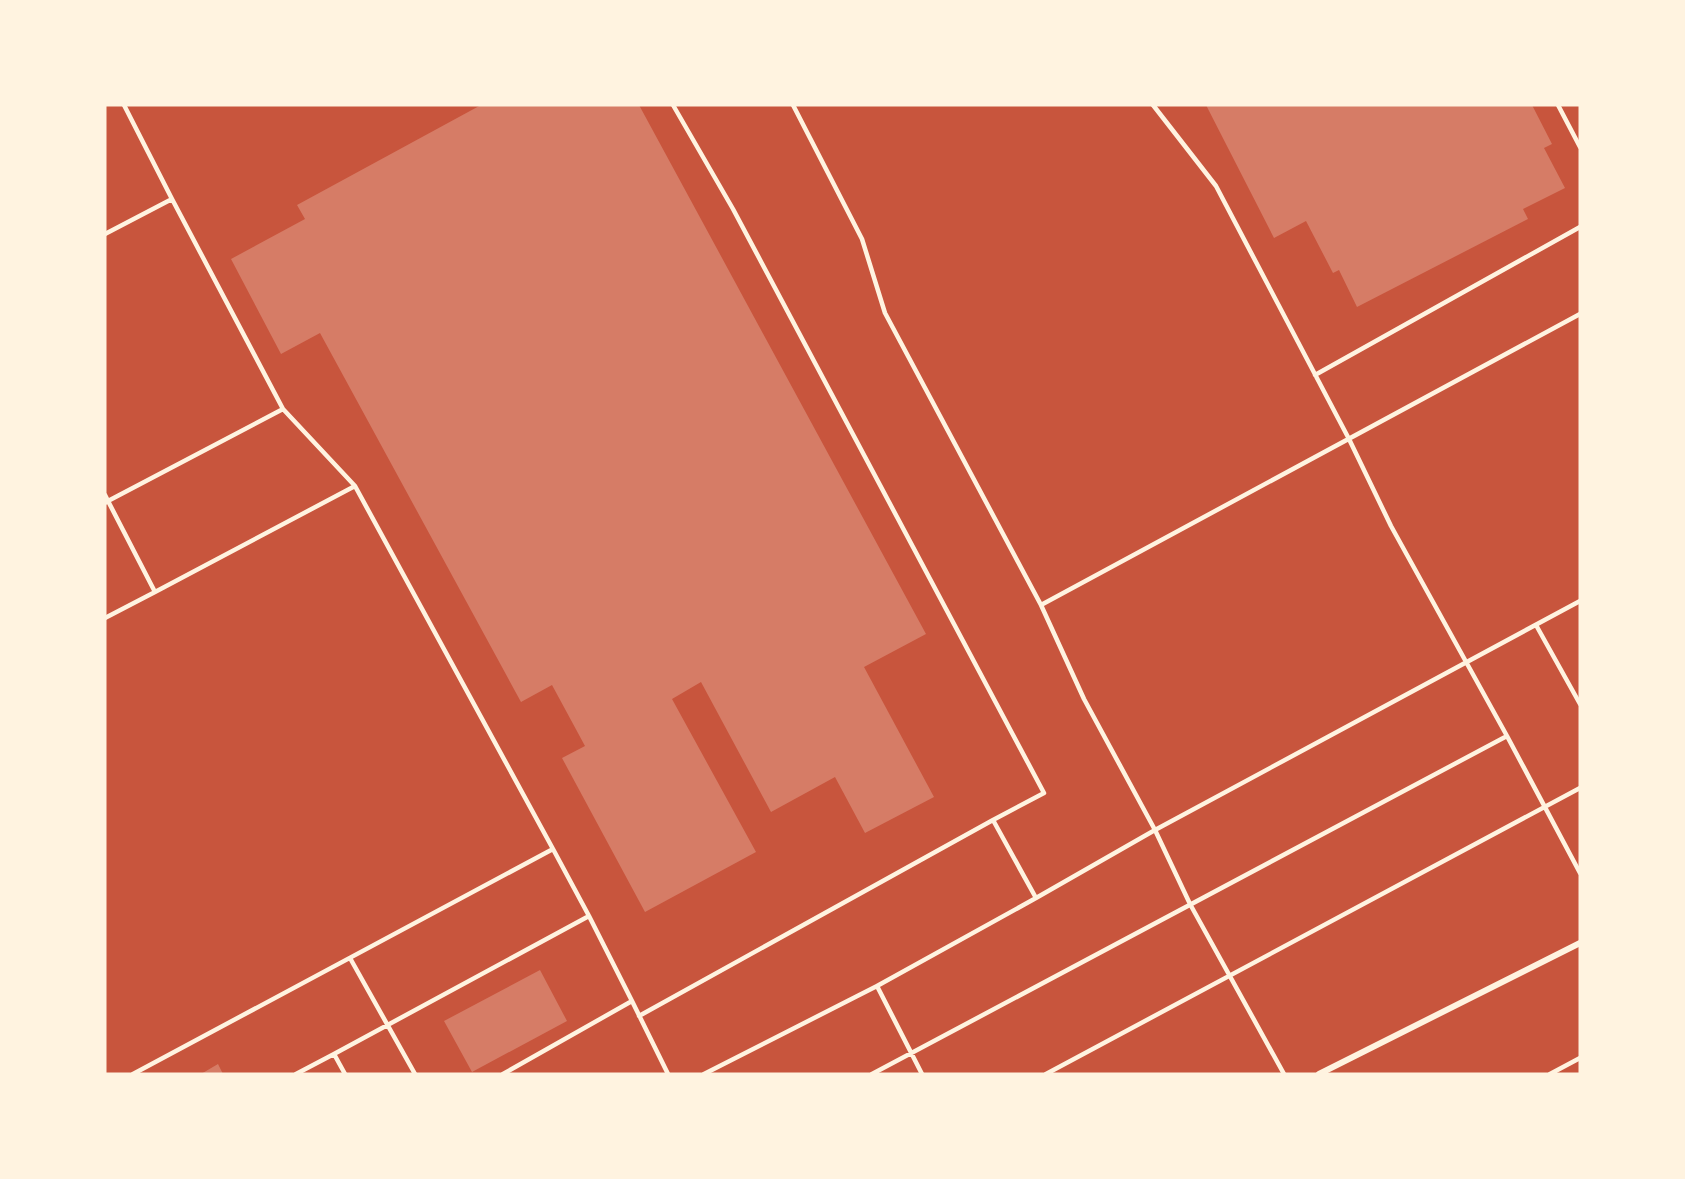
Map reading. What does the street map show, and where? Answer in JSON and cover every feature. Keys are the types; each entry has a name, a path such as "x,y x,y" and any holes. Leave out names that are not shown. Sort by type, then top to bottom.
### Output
{"street":[{"path":"1318,1074 1580,943"}],"lane":[{"path":"124,105 283,409 355,486 589,916 668,1074"},
{"path":"639,1016 1044,793 733,209 673,105"},
{"path":"793,105 862,239 885,313 1041,605 1084,699 1155,830 1191,904 1284,1074"},
{"path":"1153,105 1216,186 1349,439 1391,526 1580,873"},
{"path":"1558,105 1580,147"},
{"path":"105,234 172,199"},
{"path":"1315,375 1580,227"},
{"path":"1041,605 1580,314"},
{"path":"107,502 283,409"},
{"path":"105,618 355,486"},
{"path":"105,495 155,592"},
{"path":"704,1074 877,986 1155,830 1580,601"},
{"path":"1536,625 1580,704"},
{"path":"872,1074 1507,736"},
{"path":"1046,1074 1580,788"},
{"path":"993,820 1036,898"},
{"path":"133,1074 553,849"},
{"path":"297,1074 589,916"},
{"path":"350,958 415,1074"},
{"path":"877,986 922,1074"},
{"path":"503,1074 632,1000"},
{"path":"333,1054 345,1074"},
{"path":"1550,1074 1580,1058"}],"building":[{"path":"481,105 639,105 926,634 864,667 934,797 865,833 835,777 771,812 701,682 672,699 756,852 645,912 562,758 585,746 552,685 521,702 320,333 281,354 231,259 305,219 297,205"},
{"path":"1206,105 1532,105 1552,144 1544,148 1565,188 1523,209 1528,219 1357,307 1339,270 1333,273 1306,221 1274,238"},
{"path":"540,970 567,1021 472,1072 444,1021"},
{"path":"218,1064 223,1074 201,1074"}]}
